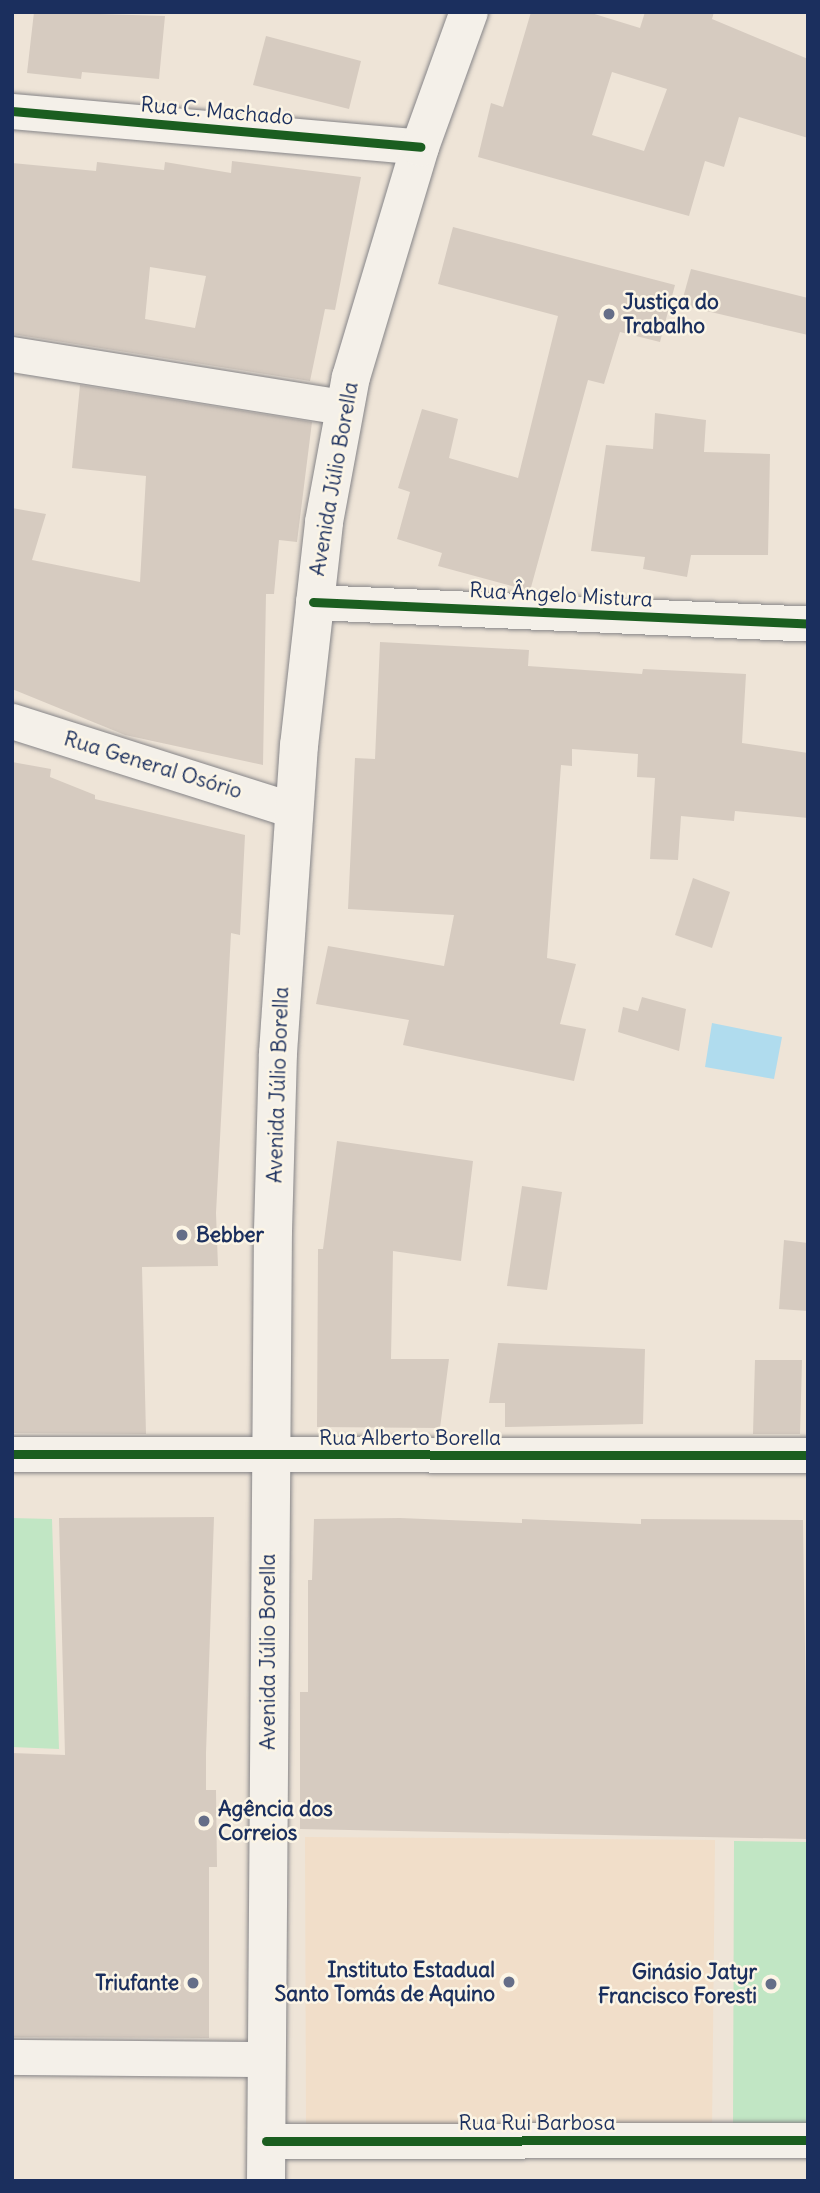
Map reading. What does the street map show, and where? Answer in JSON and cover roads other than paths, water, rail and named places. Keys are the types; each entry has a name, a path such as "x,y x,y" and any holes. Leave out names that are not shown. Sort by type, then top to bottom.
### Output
{"main road":[{"name":"Avenida Júlio Borella","path":"266,2181 270,1456 278,1053 293,810 313,603 344,407 420,147 469,12"}],"street":[{"name":"Rua C. Machado","path":"12,111 420,147"},
{"path":"12,354 344,407"},
{"name":"Rua Ângelo Mistura","path":"313,603 808,624"},
{"name":"Rua General Osório","path":"12,721 293,810"},
{"name":"Rua Alberto Borella","path":"12,1454 808,1455"},
{"path":"12,2057 265,2059"},
{"name":"Rua Rui Barbosa","path":"266,2141 808,2140"}],"water":[{"path":"712,1023 782,1037 774,1079 705,1067"}],"place":[{"name":"Justiça do Trabalho","path":"609,314"},
{"name":"Bebber","path":"182,1235"},
{"name":"Agência dos Correios","path":"204,1821"},
{"name":"Instituto Estadual Santo Tomás de Aquino","path":"509,1982"},
{"name":"Triufante","path":"193,1983"},
{"name":"Ginásio Jatyr Francisco Foresti","path":"771,1984"}]}
